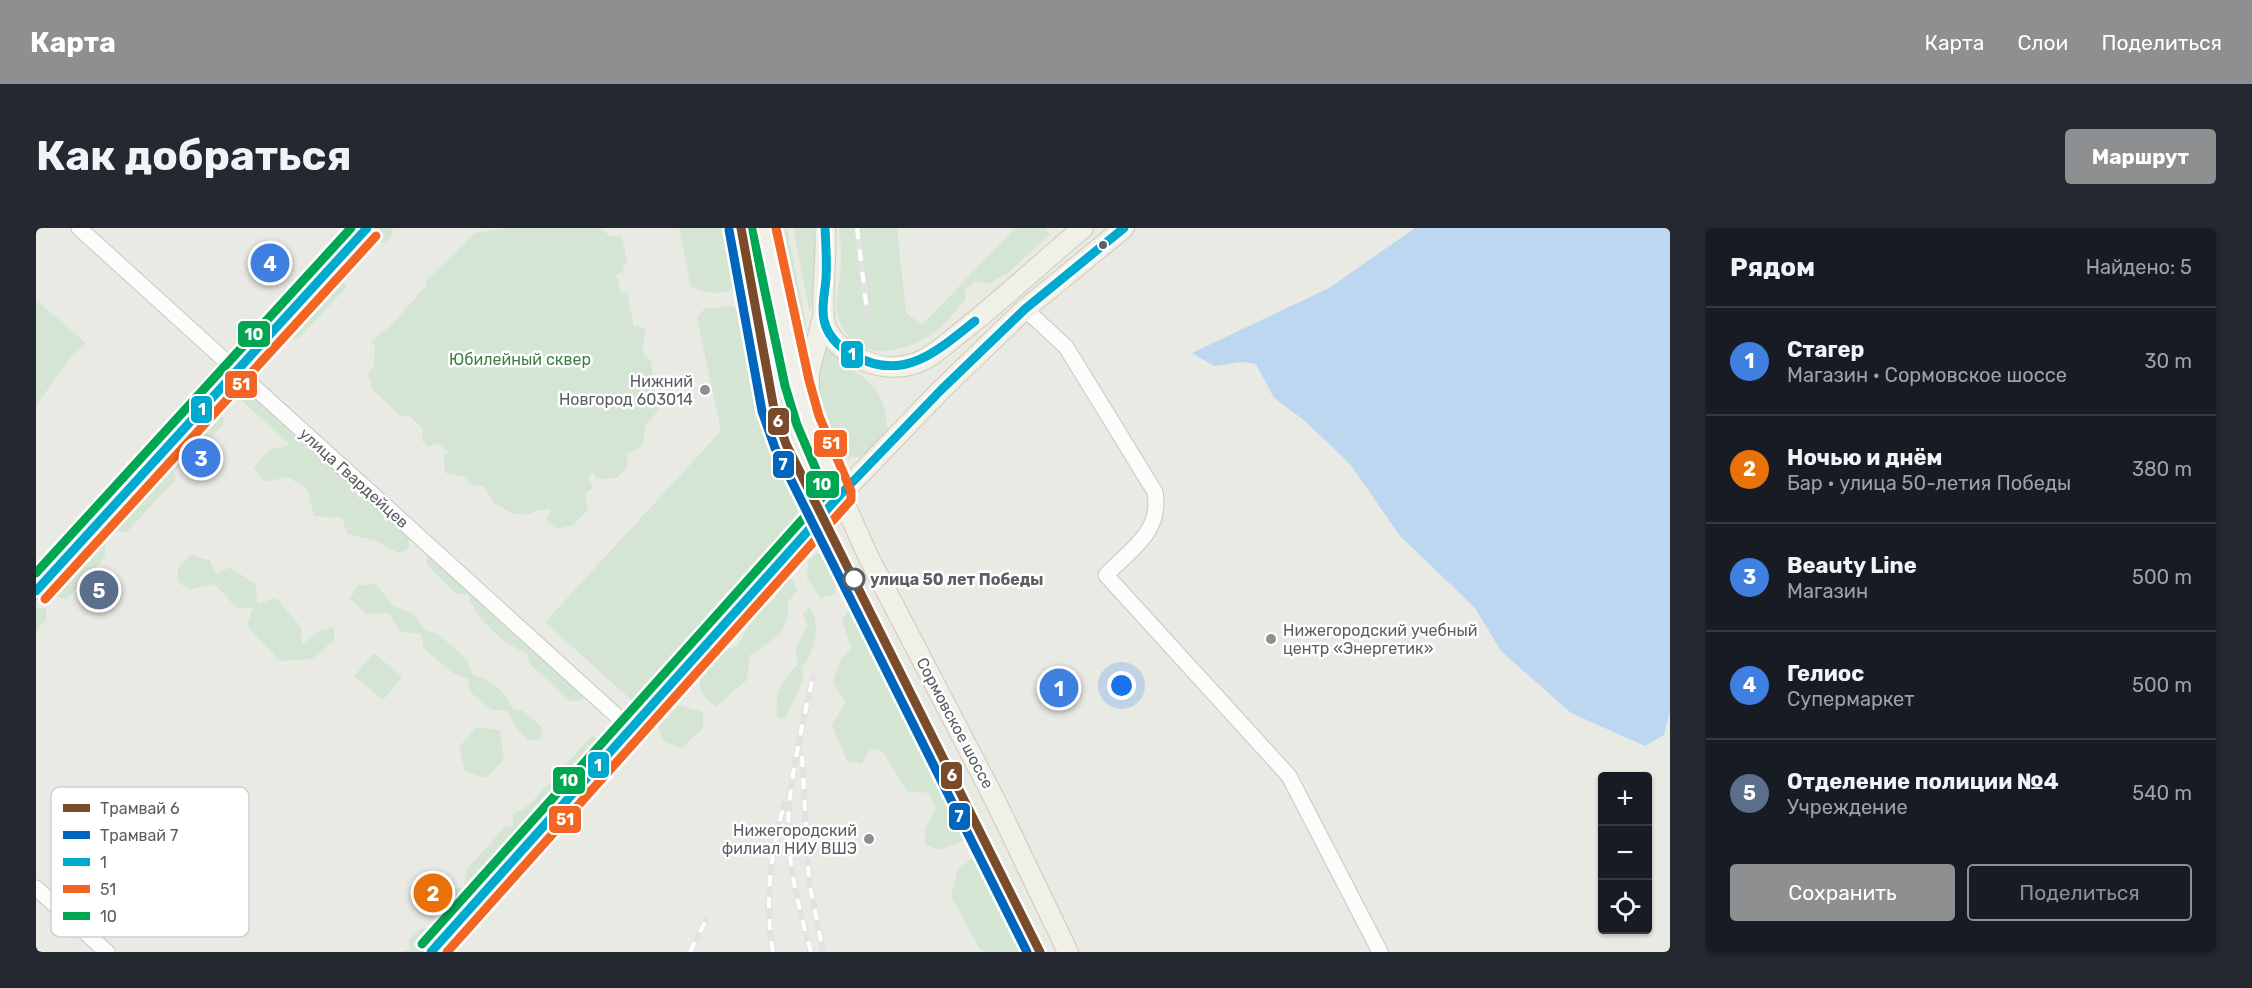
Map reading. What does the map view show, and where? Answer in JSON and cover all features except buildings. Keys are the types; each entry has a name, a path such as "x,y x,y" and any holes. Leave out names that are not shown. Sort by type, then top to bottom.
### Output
{"main road":[{"name":"Сормовское шоссе","path":"764,228 797,383 808,420 868,556 995,800 1068,952"},
{"path":"808,420 809,372 823,317 827,257 825,228"},
{"path":"823,317 831,336 858,358 886,367 916,363 929,357 989,310 1083,228"},
{"path":"840,495 941,390 1025,309 1124,228"}],"street":[{"name":"улица Гвардейцев","path":"79,228 630,728"},
{"path":"36,591 367,228"},
{"path":"1025,309 1066,348 1155,492 1156,519 1149,530 1106,575 1289,776 1380,952"},
{"path":"431,952 840,495"},
{"path":"36,888 51,902"},
{"path":"90,937 107,952"}],"green space":[{"path":"372,228 393,228 392,235 385,243 373,240"},
{"name":"Юбилейный сквер","path":"507,228 600,228 609,235 622,237 628,264 622,266 623,272 616,274 621,293 627,292 634,327 637,325 646,330 642,351 651,361 658,411 646,424 643,446 627,454 628,468 616,478 597,479 593,473 588,478 593,488 585,493 588,510 573,525 557,529 547,520 551,509 535,511 528,515 511,513 494,503 484,487 470,484 466,477 445,473 443,454 449,453 438,443 429,447 422,441 423,429 408,415 401,417 373,390 368,373 374,366 375,346 371,342 383,331 385,332 426,286 426,281 475,233"},
{"path":"679,228 728,228 739,285 734,289 716,293 691,287"},
{"path":"780,228 787,228 807,329 804,342"},
{"path":"793,228 814,228 817,266 810,314"},
{"path":"839,228 897,228 906,313 922,325 1015,228 1045,228 1050,234 1009,272 988,284 975,282 964,291 966,299 935,332 909,346 881,351 856,344 846,334 839,319 837,292 841,246"},
{"path":"332,273 344,277 346,288 298,339 287,336 284,327"},
{"path":"36,300 86,343 69,359 36,406"},
{"path":"731,306 745,312 763,423 805,507 799,525 639,707 545,622 721,431 697,318 704,309"},
{"path":"824,343 847,366 867,380 881,399 888,433 861,457 840,458 834,451 811,405"},
{"path":"242,386 253,391 302,435 305,448 330,460 359,498 366,495 410,535 408,549 398,553 375,540 347,534 342,518 314,516 307,489 288,477 264,482 254,468 269,450 290,445 239,398"},
{"path":"222,413 225,422 188,463 174,470 176,479 127,532 112,531 110,519 161,465 167,466 172,453 209,414"},
{"path":"89,542 105,543 105,557 67,599 55,597 52,584"},
{"path":"427,553 530,640 530,649 543,653 586,691 583,700 570,701 530,664 527,653 509,644 491,630 477,612 468,595 455,593 427,565"},
{"path":"817,553 829,557 838,578 834,595 821,598 807,579 808,560"},
{"path":"190,555 209,560 217,575 229,567 256,584 257,604 276,598 301,627 302,645 320,630 334,627 334,640 313,659 280,661 247,626 253,607 238,609 214,584 189,590 177,581 178,569"},
{"path":"792,579 797,591 788,602 788,613 783,629 773,640 750,655 747,680 715,707 700,691 700,671 721,653 738,645 758,608 774,599 777,585"},
{"path":"376,584 393,606 413,613 425,630 438,634 467,659 473,675 497,687 512,708 523,711 543,728 540,739 529,741 514,725 508,711 492,710 470,692 468,678 453,673 424,649 421,634 401,632 388,613 366,614 350,599 358,585"},
{"path":"852,604 864,606 975,829 970,838 939,850 926,845 925,828 936,810 929,793 907,791 882,751 870,749 862,764 847,761 832,725 845,702 833,683 840,660 851,649 842,620"},
{"path":"809,607 816,629 813,646 802,667 803,680 785,719 778,718 778,695 783,682 798,664 795,650 807,626 803,614"},
{"path":"36,608 46,608 46,620 36,631"},
{"path":"374,653 402,677 383,700 354,676"},
{"path":"678,705 703,712 703,728 682,748 663,741 659,727"},
{"path":"477,727 500,730 504,759 486,778 465,771 459,747"},
{"path":"592,736 602,739 605,749 580,777 567,780 566,789 533,830 519,833 517,847 461,910 448,905 451,891 464,886 467,869 505,827 513,826 513,814 529,805 550,783 563,776 565,765"},
{"path":"980,851 989,857 1035,952 987,952 980,949 951,896 957,871"},
{"path":"422,927 434,930 435,942 427,952 400,952 410,949 408,941"}],"water":[{"path":"1415,228 1670,228 1670,711 1664,735 1645,746 1571,713 1501,651 1475,608 1400,536 1350,464 1305,421 1274,398 1256,364 1242,362 1214,366 1192,353 1329,288"}],"railway":[{"path":"857,228 867,311"},
{"path":"811,952 794,880 788,825 793,774 813,676"},
{"path":"802,756 809,881 823,952"},
{"path":"773,952 769,915 770,878 784,804"},
{"path":"690,952 706,920"}],"tram line":[{"name":"6","path":"741,228 774,409 786,444 1040,952"},
{"name":"7","path":"729,230 762,411 775,448 1027,952"}],"transit line":[{"name":"10","path":"36,573 351,228"},
{"name":"1","path":"36,591 367,228"},
{"name":"51","path":"447,952 851,500 851,491 819,416 809,380 776,228"},
{"name":"1","path":"825,228 826,279 823,315 831,336 848,352 871,363 888,366 903,365 932,353 975,321"},
{"name":"1","path":"431,952 840,495 941,390 1025,309 1124,228"},
{"name":"10","path":"422,944 826,493 797,425 785,386 752,230"},
{"name":"51","path":"45,599 376,236"}],"place":[{"name":"Гелиос","path":"270,263"},
{"name":"Нижний Новгород 603014","path":"705,390"},
{"name":"Beauty Line","path":"201,458"},
{"name":"улица 50 лет Победы","path":"854,579"},
{"name":"Отделение полиции №4","path":"99,590"},
{"name":"Нижегородский учебный центр «Энергетик»","path":"1271,639"},
{"name":"Стагер","path":"1059,688"},
{"name":"Нижегородский филиал НИУ ВШЭ","path":"869,839"},
{"name":"Ночью и днём","path":"433,893"}]}
